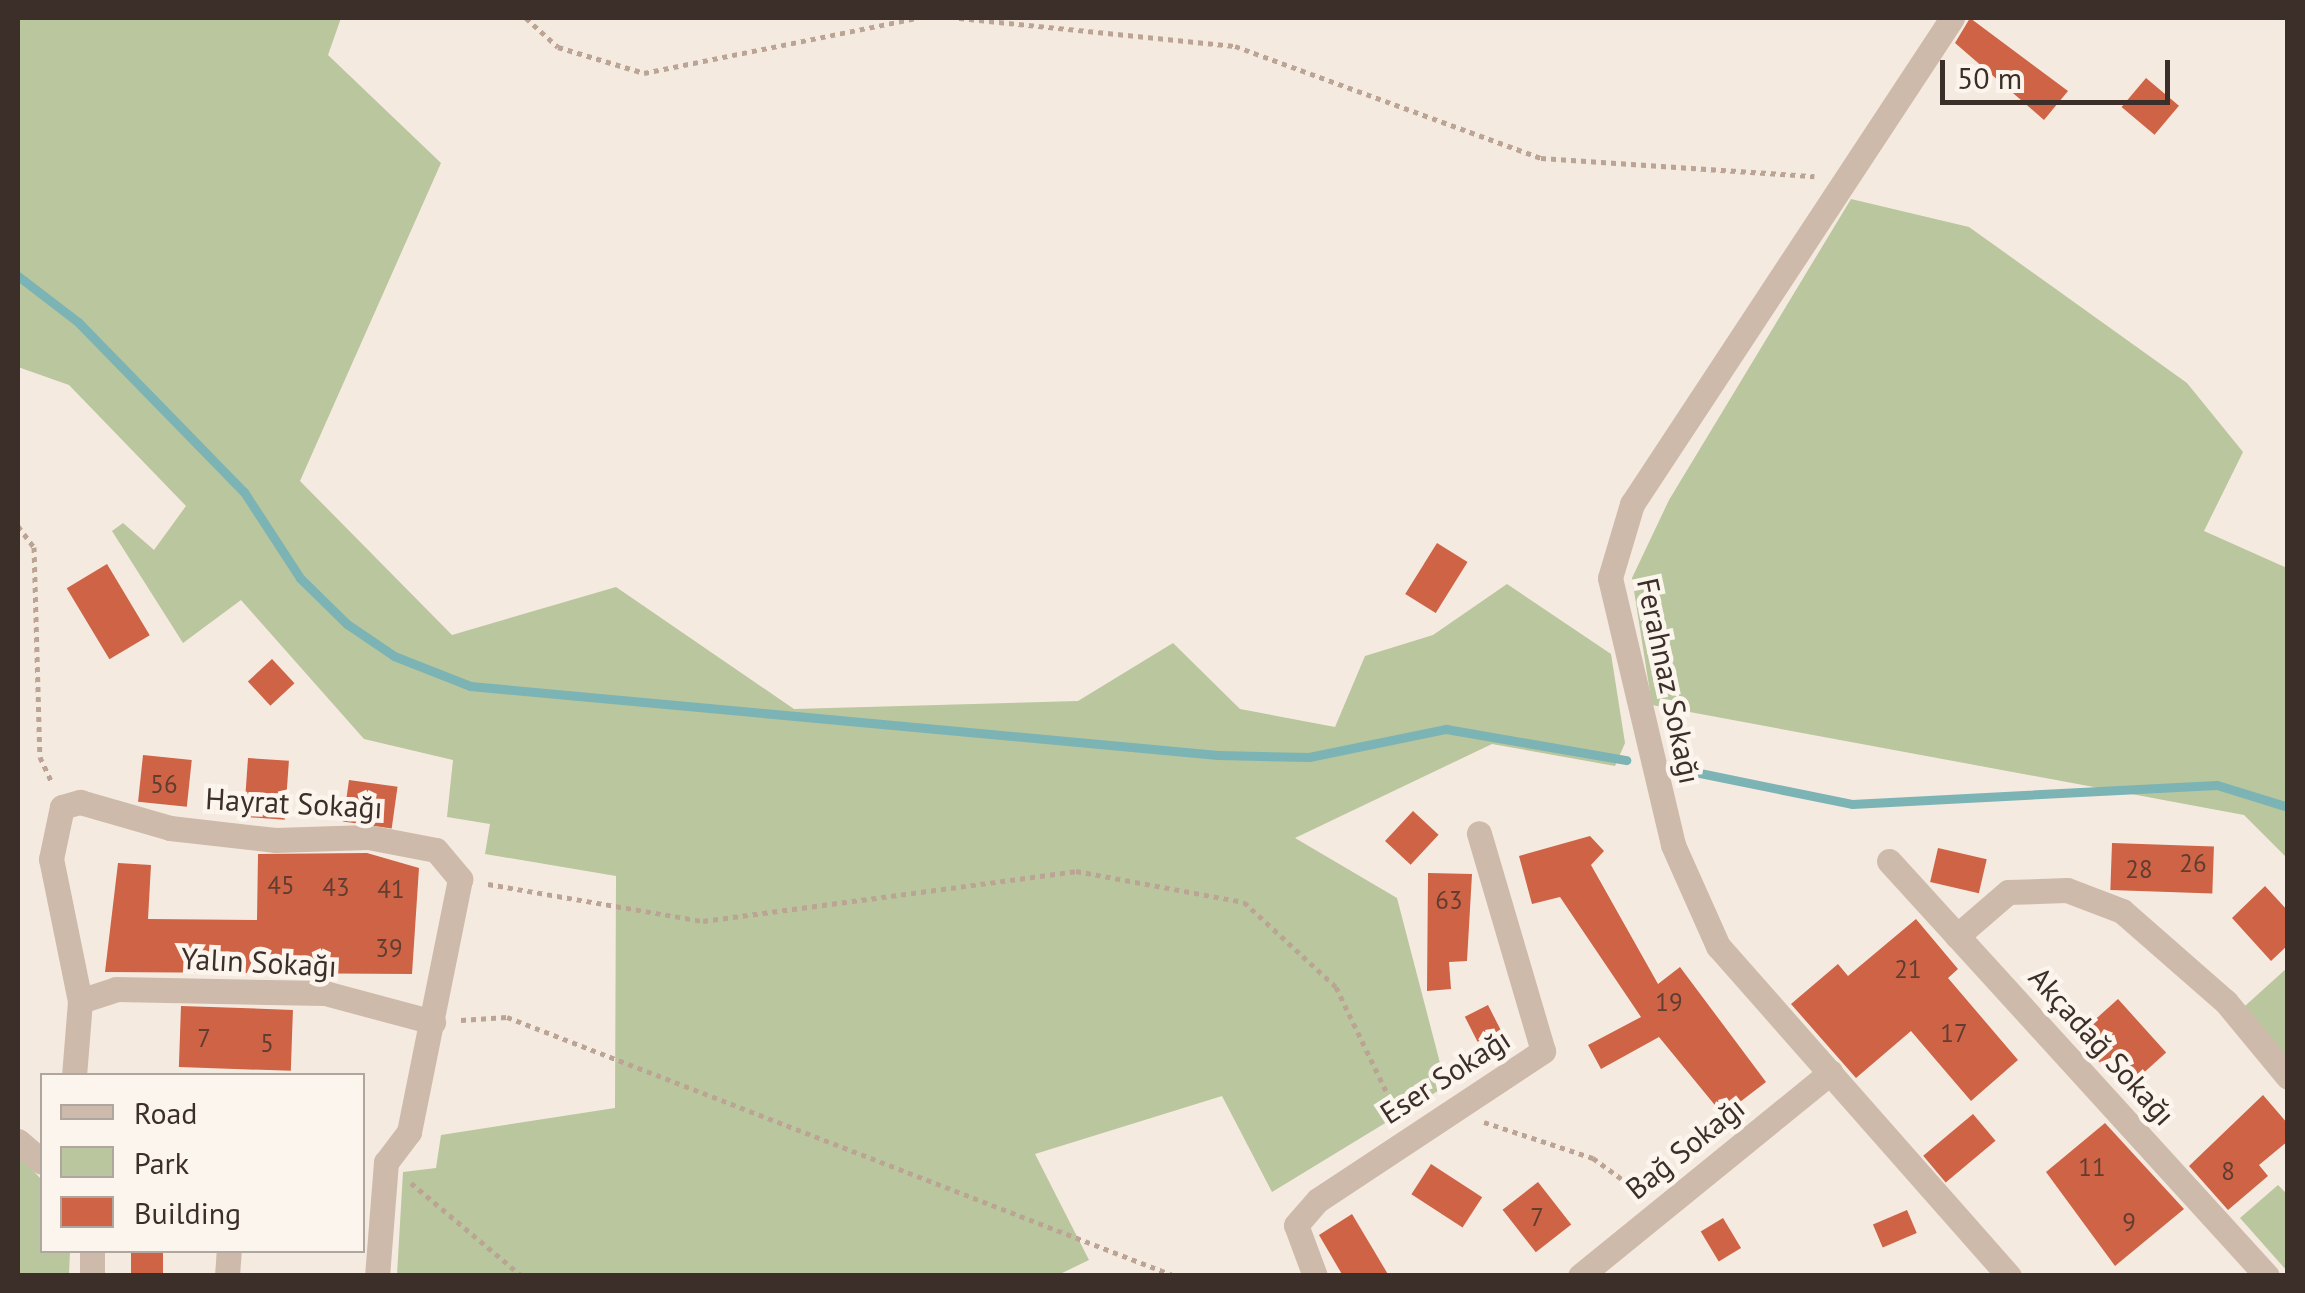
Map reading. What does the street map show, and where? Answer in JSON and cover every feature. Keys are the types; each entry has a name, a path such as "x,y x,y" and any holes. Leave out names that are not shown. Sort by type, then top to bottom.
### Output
{"street":[{"name":"Ferahnaz Sokağı","path":"1952,18 1842,179 1632,504 1610,578 1674,845 1710,929 2009,1276"},
{"name":"Hayrat Sokağı","path":"62,807 80,802 170,828 274,840 368,837 436,850 460,880"},
{"path":"62,807 52,860 80,1002 74,1073"},
{"name":"Eser Sokağı","path":"1315,1276 1296,1225 1408,1138 1543,1050 1479,834"},
{"name":"Akçadağ Sokağı","path":"1888,861 2268,1276"},
{"path":"378,1276 374,1162 408,1132 460,880"},
{"path":"1957,936 2008,892 2067,890 2122,911 2226,1002 2288,1077"},
{"name":"Yalın Sokağı","path":"80,1002 116,990 325,994 433,1022"},
{"name":"Bağ Sokağı","path":"1580,1276 1831,1072"},
{"path":"18,1141 40,1160"}],"path":[{"path":"528,18 558,47 644,73 918,18"},
{"path":"959,18 1235,46 1541,158 1842,179"},
{"path":"18,526 34,547 40,757 62,807"},
{"path":"460,880 703,921 1076,871 1244,902 1336,987 1408,1138"},
{"path":"433,1022 508,1017 1175,1276"},
{"path":"1454,1109 1593,1158 1662,1209"},
{"path":"374,1162 522,1276"}],"green space":[{"path":"18,18 341,18 328,55 441,163 300,481 452,635 616,587 794,709 1078,701 1173,643 1240,709 1335,727 1365,656 1433,635 1507,584 1611,654 1625,743 1615,766 1492,744 1295,838 1397,898 1446,1086 1272,1192 1222,1096 1035,1154 1089,1260 1058,1275 397,1275 403,1172 436,1168 441,1135 615,1108 616,876 485,854 490,824 447,817 453,760 364,739 241,600 183,643 112,531 123,523 154,550 186,506 69,385 18,367"},
{"path":"1851,199 1969,227 2187,383 2243,452 2204,531 2287,568 2287,858 2244,815 1652,705 1632,578 1669,500"},
{"path":"2287,968 2287,1074 2235,1015"},
{"path":"18,1155 40,1178 40,1253 70,1253 69,1275 18,1275"},
{"path":"2278,1185 2287,1194 2287,1271 2240,1218"}],"building":[{"path":"1970,18 2068,91 2044,120 1955,43"},
{"path":"2146,78 2179,106 2155,135 2122,107"},
{"path":"1437,543 1468,562 1436,613 1405,594"},
{"path":"107,564 150,635 109,659 67,588"},
{"path":"272,659 295,683 270,706 248,682"},
{"path":"143,755 192,760 187,807 138,802"},
{"path":"248,758 289,761 285,820 244,817"},
{"path":"349,780 398,787 392,828 343,822"},
{"path":"1413,811 1439,835 1411,865 1385,841"},
{"path":"1590,836 1604,851 1591,865 1658,984 1680,967 1766,1082 1723,1115 1659,1037 1601,1069 1588,1045 1641,1017 1560,897 1532,904 1519,856"},
{"path":"2112,843 2214,847 2212,894 2110,890"},
{"path":"1938,848 1987,859 1979,893 1930,882"},
{"path":"367,853 419,868 412,974 105,972 118,863 151,865 148,919 257,920 258,854"},
{"path":"1428,873 1472,874 1467,961 1449,962 1451,989 1427,991"},
{"path":"2265,886 2288,911 2288,945 2271,961 2232,918"},
{"path":"1916,919 1958,969 1948,978 2018,1060 1971,1101 1911,1031 1856,1078 1791,1004 1838,964 1848,976"},
{"path":"2118,999 2166,1053 2125,1090 2076,1036"},
{"path":"1488,1005 1501,1030 1478,1042 1465,1017"},
{"path":"181,1006 293,1010 291,1071 179,1067"},
{"path":"2263,1095 2288,1124 2288,1141 2259,1165 2268,1176 2228,1210 2189,1166"},
{"path":"1973,1114 1995,1141 1946,1183 1923,1156"},
{"path":"2105,1123 2184,1209 2115,1266 2046,1172"},
{"path":"1431,1164 1482,1197 1463,1227 1411,1194"},
{"path":"1538,1182 1571,1225 1536,1252 1503,1210"},
{"path":"1907,1210 1917,1233 1883,1247 1873,1224"},
{"path":"1352,1214 1389,1276 1343,1276 1319,1235"},
{"path":"1723,1218 1741,1248 1719,1261 1701,1231"},
{"path":"131,1253 163,1253 163,1276 131,1276"}],"waterway":[{"path":"18,276 78,322 244,492 300,578 347,624 394,656 470,686 1218,755 1309,757 1446,729 1626,760"},
{"path":"1685,770 1852,804 2217,785 2288,807"}]}
